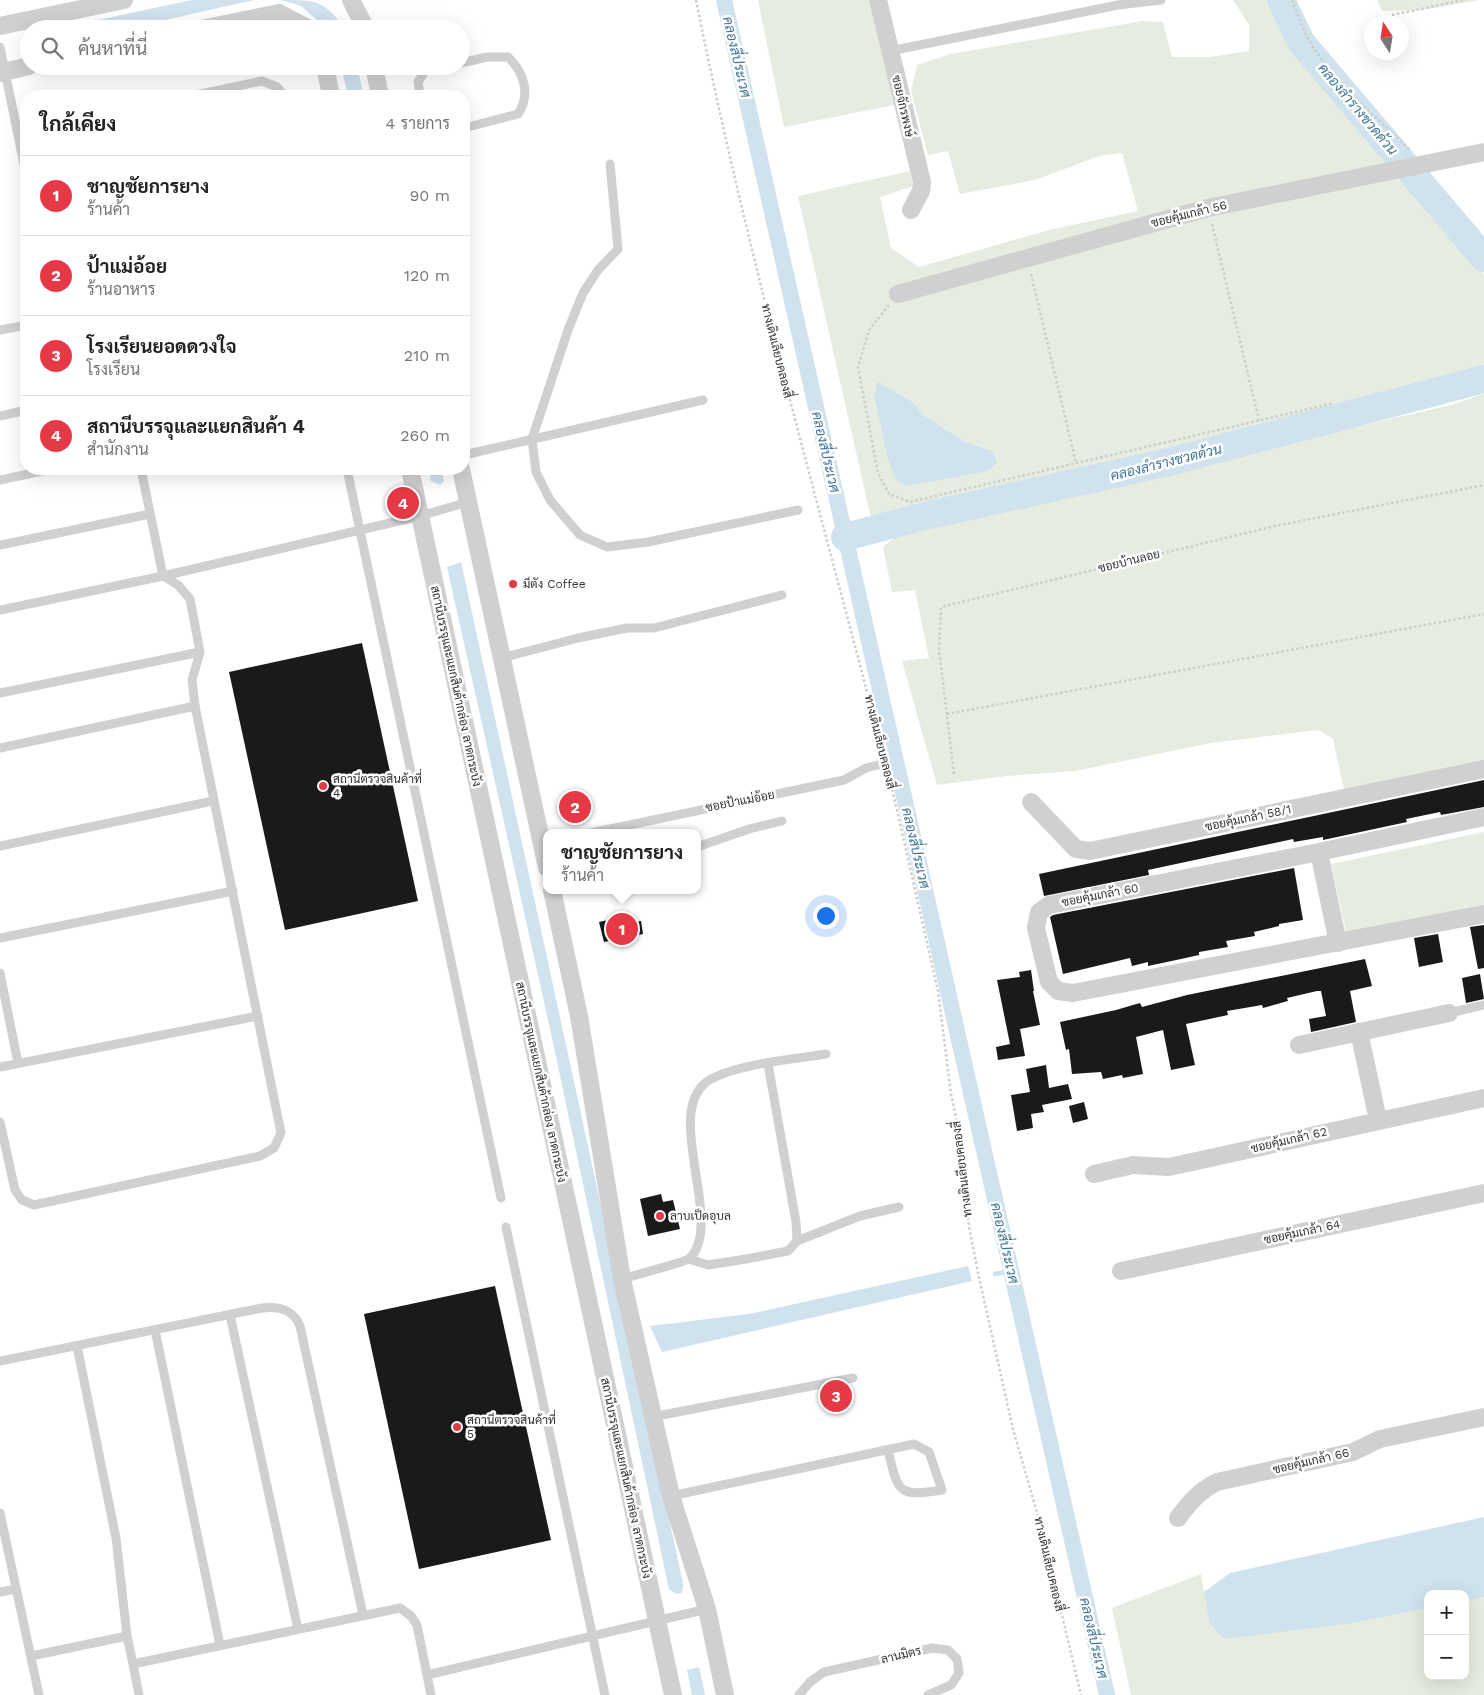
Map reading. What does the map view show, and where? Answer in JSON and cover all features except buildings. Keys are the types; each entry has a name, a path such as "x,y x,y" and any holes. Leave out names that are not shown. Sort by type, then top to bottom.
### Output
{"street":[{"path":"29,20 124,0"},
{"path":"351,0 361,20"},
{"name":"ซอยจักรพงษ์","path":"878,0 922,182 922,191 912,210"},
{"path":"245,20 279,13 292,20"},
{"path":"0,26 20,22"},
{"path":"3,72 20,68"},
{"path":"327,75 330,90"},
{"path":"376,75 379,90"},
{"name":"ซอยคุ้มเกล้า 56","path":"898,294 1208,208 1418,167 1484,152"},
{"name":"สถานีบรรจุและแยกสินค้ากล่อง ลาดกระบัง","path":"411,475 673,1695"},
{"path":"461,475 543,839"},
{"name":"ซอยคุ้มเกล้า 58/1","path":"1031,802 1076,849 1090,851 1484,769"},
{"name":"ซอยคุ้มเกล้า 60","path":"1484,817 1319,852 1048,905 1039,912 1036,928 1049,982 1058,991 1073,993 1484,914"},
{"path":"1319,852 1338,942"},
{"path":"553,894 578,1016 622,1278 671,1496 707,1609 725,1695"},
{"path":"1299,1045 1449,1013"},
{"path":"1359,1032 1378,1120"},
{"name":"ซอยคุ้มเกล้า 62","path":"1094,1174 1133,1165 1169,1167 1484,1098"},
{"name":"ซอยคุ้มเกล้า 64","path":"1121,1270 1484,1193"},
{"name":"ซอยคุ้มเกล้า 66","path":"1178,1518 1191,1499 1203,1489 1217,1482 1353,1452 1380,1439 1484,1416"}],"lane":[{"path":"890,51 1117,2 1161,0"},
{"path":"0,47 3,72 20,126"},
{"path":"470,60 486,57 508,57 517,66 525,88 525,104 518,114 470,126"},
{"path":"419,90 418,82 422,75"},
{"path":"221,90 262,82 277,87 280,90"},
{"path":"610,164 618,249 598,270 583,293 568,330 532,439 536,472 550,500 580,535 607,547 648,542 798,510"},
{"path":"0,330 20,326"},
{"path":"470,454 702,400"},
{"path":"0,416 20,411"},
{"path":"0,480 23,475"},
{"path":"142,475 163,576"},
{"path":"348,475 501,1198"},
{"path":"0,610 163,576 420,516 468,502"},
{"path":"0,545 150,514"},
{"path":"0,1122 15,1190 22,1200 34,1205 260,1156 274,1148 281,1133 195,706 192,680 200,652 190,599 178,584 163,576"},
{"path":"502,658 578,638 627,628 654,628 782,595"},
{"path":"0,693 200,652"},
{"path":"0,748 195,706"},
{"name":"ซอยป้าแม่อ้อย","path":"610,829 844,780 866,768 886,763"},
{"path":"0,846 213,801"},
{"path":"701,846 782,821"},
{"path":"0,938 233,891"},
{"path":"0,973 18,1063"},
{"path":"1449,1013 1484,1005"},
{"path":"0,1067 258,1016"},
{"path":"689,1259 697,1248 701,1222 690,1115 694,1094 710,1079 736,1070 826,1054"},
{"path":"768,1064 798,1241"},
{"path":"622,1278 689,1259 708,1265 746,1260 788,1250 798,1241 860,1216 899,1207"},
{"path":"506,1227 605,1695"},
{"path":"0,1361 268,1308 280,1308 290,1312 300,1326 363,1615"},
{"path":"230,1315 298,1629"},
{"path":"155,1330 220,1645"},
{"path":"77,1346 116,1538 127,1636 139,1695"},
{"path":"652,1417 853,1378"},
{"path":"671,1496 914,1444 921,1446 929,1452 942,1490 914,1494 905,1491 898,1484 893,1474 888,1450"},
{"path":"0,1513 39,1695"},
{"path":"0,1592 16,1589"},
{"path":"133,1664 400,1608 408,1613 418,1630 431,1695"},
{"path":"427,1675 707,1609"},
{"path":"31,1656 127,1636"},
{"name":"ลานมิตร","path":"799,1695 810,1682 824,1672 932,1648 948,1650 957,1659 959,1673 950,1685 928,1695"}],"path":[{"name":"ทางเดินเลียบคลองสี่","path":"696,0 715,96 772,332 886,763 938,991 951,1094 960,1135 969,1227 980,1282 1013,1429 1040,1523 1081,1695"},
{"path":"1292,0 1305,33 1317,53 1353,95 1411,151 1418,167"},
{"path":"1392,15 1464,0"},
{"path":"1208,208 1259,420"},
{"path":"1027,258 1076,463"},
{"path":"898,294 869,330 858,367 878,473 889,494 910,502 1334,403"},
{"name":"ซอยบ้านลอย","path":"954,774 939,650 941,607 1275,526 1484,485"},
{"path":"947,714 1484,614"}],"shaded area":[{"path":"758,0 871,0 894,105 784,127"},
{"path":"1233,0 1271,0 1282,27 1305,65 1366,126 1484,274 1484,373 888,520 871,518 798,196 910,171 913,186 880,197 891,248 919,267 1049,230 1138,211 1122,153 1099,156 1035,180 960,194 948,151 928,155 911,91 917,65 951,54 1143,21 1163,22 1172,57 1210,57 1249,51 1249,25","holes":["877,381 911,401 925,416 965,442 993,451 887,456 874,396"]},
{"path":"1377,0 1480,0 1422,10 1382,11"},
{"path":"1484,394 1484,761 1344,790 1333,739 1318,730 1211,743 1075,771 1006,776 937,785 902,661 929,658 915,590 892,592 883,547 904,531 1451,405"},
{"path":"1484,832 1484,908 1471,910 1462,903 1469,910 1346,932 1331,864"},
{"path":"1201,1574 1209,1622 1353,1623 1424,1609 1424,1680 1469,1680 1469,1600 1484,1597 1484,1695 1131,1695 1112,1608"}],"water":[{"path":"192,0 254,0 165,20 98,20"},
{"path":"281,0 304,0 319,4 331,12 338,20 317,20 301,6"},
{"path":"343,75 359,75 363,90 347,90"},
{"path":"877,381 911,401 925,416 965,442 993,451 997,463 988,471 906,486 895,478 887,456 874,396"},
{"path":"430,475 442,475 444,481 440,485 431,481"},
{"path":"461,562 683,1583 682,1593 676,1594 669,1589 549,1024 447,567"},
{"path":"968,1266 972,1281 662,1352 650,1326 749,1314"},
{"path":"1484,1517 1484,1597 1469,1600 1469,1590 1424,1590 1424,1609 1353,1623 1224,1639 1209,1622 1204,1592 1230,1573"},
{"path":"699,1667 705,1695 692,1695 687,1670"}],"waterway":[{"name":"คลองสี่ประเวศ","path":"724,0 1107,1695"},
{"name":"คลองลำรางชวดด้วน","path":"1281,0 1301,42 1484,258"},
{"name":"คลองลำรางชวดด้วน","path":"845,537 929,515 1169,462 1484,379"},
{"path":"995,1274 1012,1271"}],"place":[{"name":"สถานีบรรจุและแยกสินค้า 4","path":"403,503"},
{"name":"มีตัง Coffee","path":"513,584"},
{"name":"สถานีตรวจสินค้าที่ 4","path":"323,786"},
{"name":"ป้าแม่อ้อย","path":"575,807"},
{"name":"ชาญชัยการยาง","path":"622,929"},
{"name":"ลาบเป็ดอุบล","path":"660,1216"},
{"name":"โรงเรียนยอดดวงใจ","path":"836,1396"},
{"name":"สถานีตรวจสินค้าที่ 5","path":"457,1427"}]}
